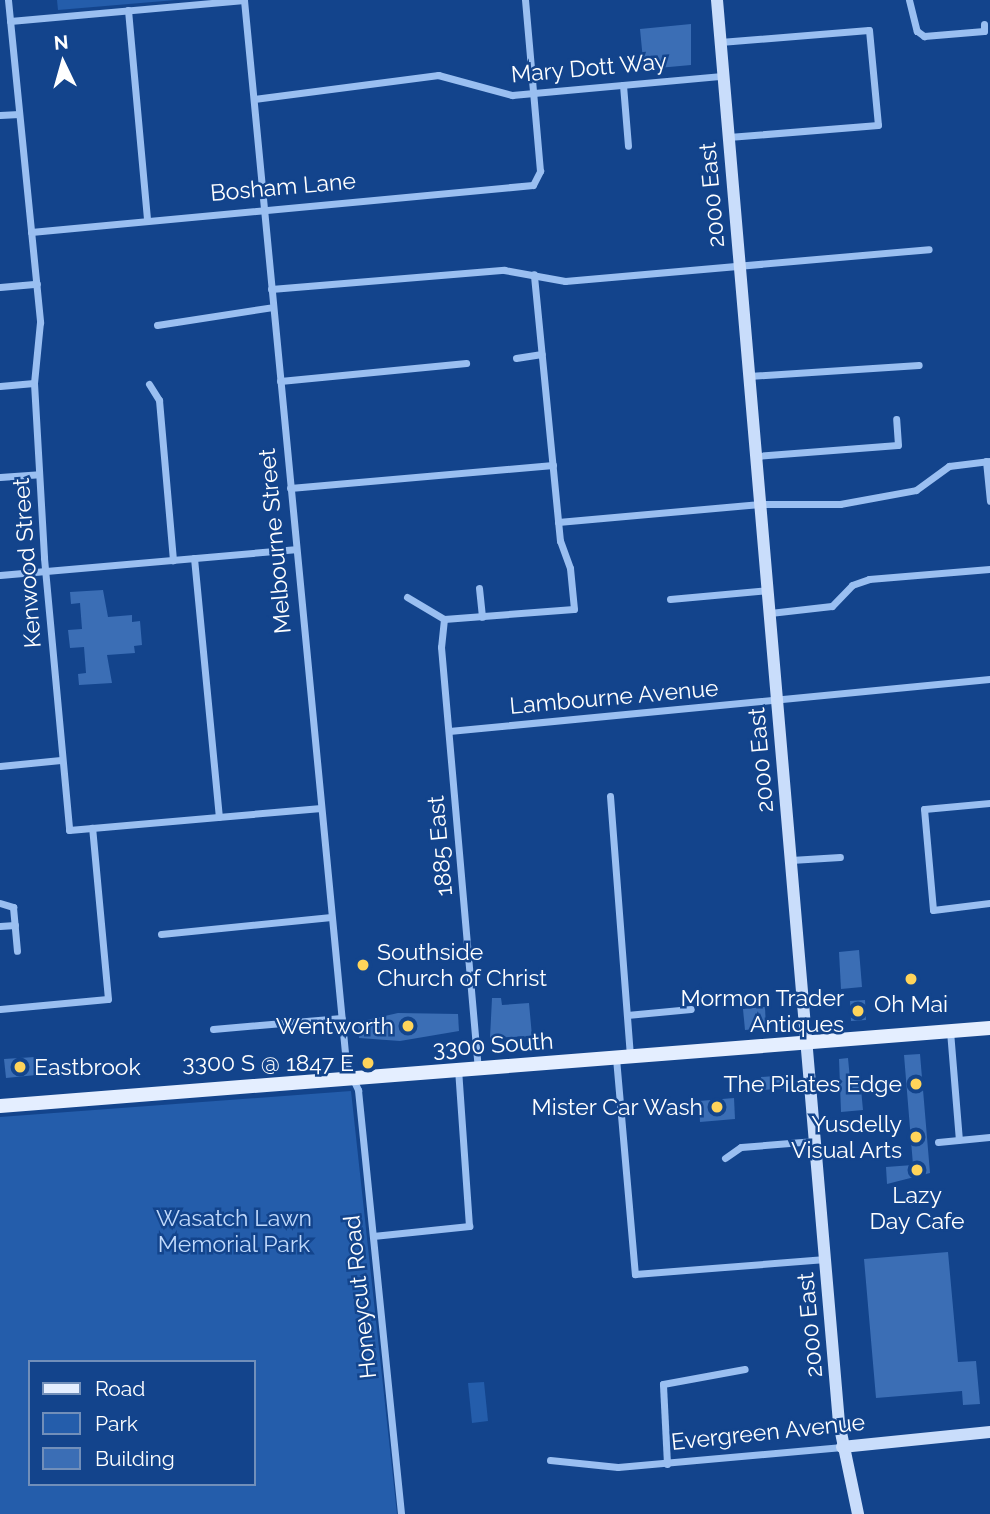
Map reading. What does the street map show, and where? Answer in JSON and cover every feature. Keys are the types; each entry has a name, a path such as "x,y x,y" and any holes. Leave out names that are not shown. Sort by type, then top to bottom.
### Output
{"main road":[{"name":"3300 South","path":"0,1106 990,1028"}],"street":[{"name":"Kenwood Street","path":"8,0 41,337 34,383 46,571 68,830 92,828"},
{"path":"0,13 9,17 244,0"},
{"name":"Melbourne Street","path":"244,0 331,917 342,1018 352,1077"},
{"path":"525,0 533,93"},
{"name":"2000 East","path":"717,0 842,1447 858,1514"},
{"path":"909,0 920,34 984,31 984,24"},
{"path":"128,10 147,220"},
{"path":"719,43 869,30 878,125 728,137"},
{"name":"Mary Dott Way","path":"254,99 438,75 496,94 722,76"},
{"path":"623,85 628,146"},
{"name":"Bosham Lane","path":"32,232 537,182 533,93"},
{"path":"0,115 19,114"},
{"path":"271,289 504,270 565,281 929,248"},
{"path":"407,597 444,619 573,609 558,522 534,274"},
{"path":"0,287 37,284"},
{"path":"156,325 273,307"},
{"path":"516,358 542,354"},
{"path":"280,381 466,363"},
{"path":"749,376 919,365"},
{"path":"0,386 34,383"},
{"path":"149,384 159,400 173,560"},
{"path":"756,456 898,445 896,419"},
{"path":"558,522 760,504 845,503 916,490 944,469 988,461 990,501"},
{"path":"290,488 553,465"},
{"path":"0,477 39,474"},
{"path":"0,575 295,549"},
{"path":"194,558 219,817"},
{"path":"770,614 832,607 852,585 869,579 990,569"},
{"path":"479,588 482,617"},
{"path":"670,599 768,590"},
{"name":"1885 East","path":"444,619 449,732 478,1069"},
{"name":"Lambourne Avenue","path":"449,732 777,702 990,679"},
{"path":"0,766 61,760"},
{"path":"610,796 627,1016 623,1058 635,1274 825,1259"},
{"path":"990,803 924,809 933,909 990,903"},
{"path":"0,1009 108,999 92,828 321,808"},
{"path":"791,860 839,857"},
{"path":"0,903 13,907 18,951"},
{"path":"161,934 331,917"},
{"path":"0,926 15,925"},
{"path":"627,1016 691,1009"},
{"path":"213,1029 342,1018"},
{"path":"950,1031 959,1140"},
{"path":"373,1236 469,1226 458,1070"},
{"name":"Honeycut Road","path":"352,1077 373,1236 401,1514"},
{"path":"938,1142 990,1137"},
{"path":"725,1158 741,1147 816,1140"},
{"path":"667,1464 663,1384 745,1369"},
{"name":"Evergreen Avenue","path":"550,1460 605,1467 667,1464 990,1432"}],"green space":[{"path":"57,0 176,0 58,10"},
{"name":"Wasatch Lawn Memorial Park","path":"351,1091 397,1514 0,1514 0,1117"},
{"path":"484,1382 488,1421 472,1423 468,1383"}],"building":[{"path":"691,24 691,65 636,70 636,60 643,60 640,29"},
{"path":"103,590 108,617 132,615 132,622 140,621 142,645 134,646 135,653 107,655 112,683 79,685 78,674 86,673 84,647 70,648 68,630 82,629 80,603 71,604 70,592"},
{"path":"859,950 862,987 841,989 839,952"},
{"path":"492,998 501,998 502,1005 529,1003 532,1036 490,1038"},
{"name":"Mormon Trader Antiques","path":"865,1000 866,1020 851,1021 850,1001"},
{"path":"765,1007 766,1028 745,1030 743,1009"},
{"name":"Wentworth","path":"398,1013 458,1014 459,1031 400,1041 359,1038 358,1022"},
{"path":"920,1054 930,1173 887,1184 886,1167 913,1165 904,1055"},
{"name":"Eastbrook","path":"35,1057 36,1075 6,1078 4,1059"},
{"path":"848,1058 850,1079 860,1078 863,1110 841,1112 839,1059"},
{"path":"788,1075 789,1088 762,1090 761,1077"},
{"name":"Mister Car Wash","path":"734,1098 735,1119 700,1122 699,1101"},
{"path":"948,1252 958,1362 976,1361 980,1404 963,1405 962,1391 876,1398 864,1259"}],"place":[{"name":"Southside Church of Christ","path":"363,965"},
{"name":"Oh Mai","path":"911,979"},
{"name":"Mormon Trader Antiques","path":"858,1011"},
{"name":"Wentworth","path":"408,1026"},
{"name":"3300 S @ 1847 E","path":"368,1063"},
{"name":"Eastbrook","path":"20,1067"},
{"name":"The Pilates Edge","path":"916,1084"},
{"name":"Mister Car Wash","path":"717,1107"},
{"name":"Yusdelly Visual Arts","path":"916,1137"},
{"name":"Lazy Day Cafe","path":"917,1170"}]}
